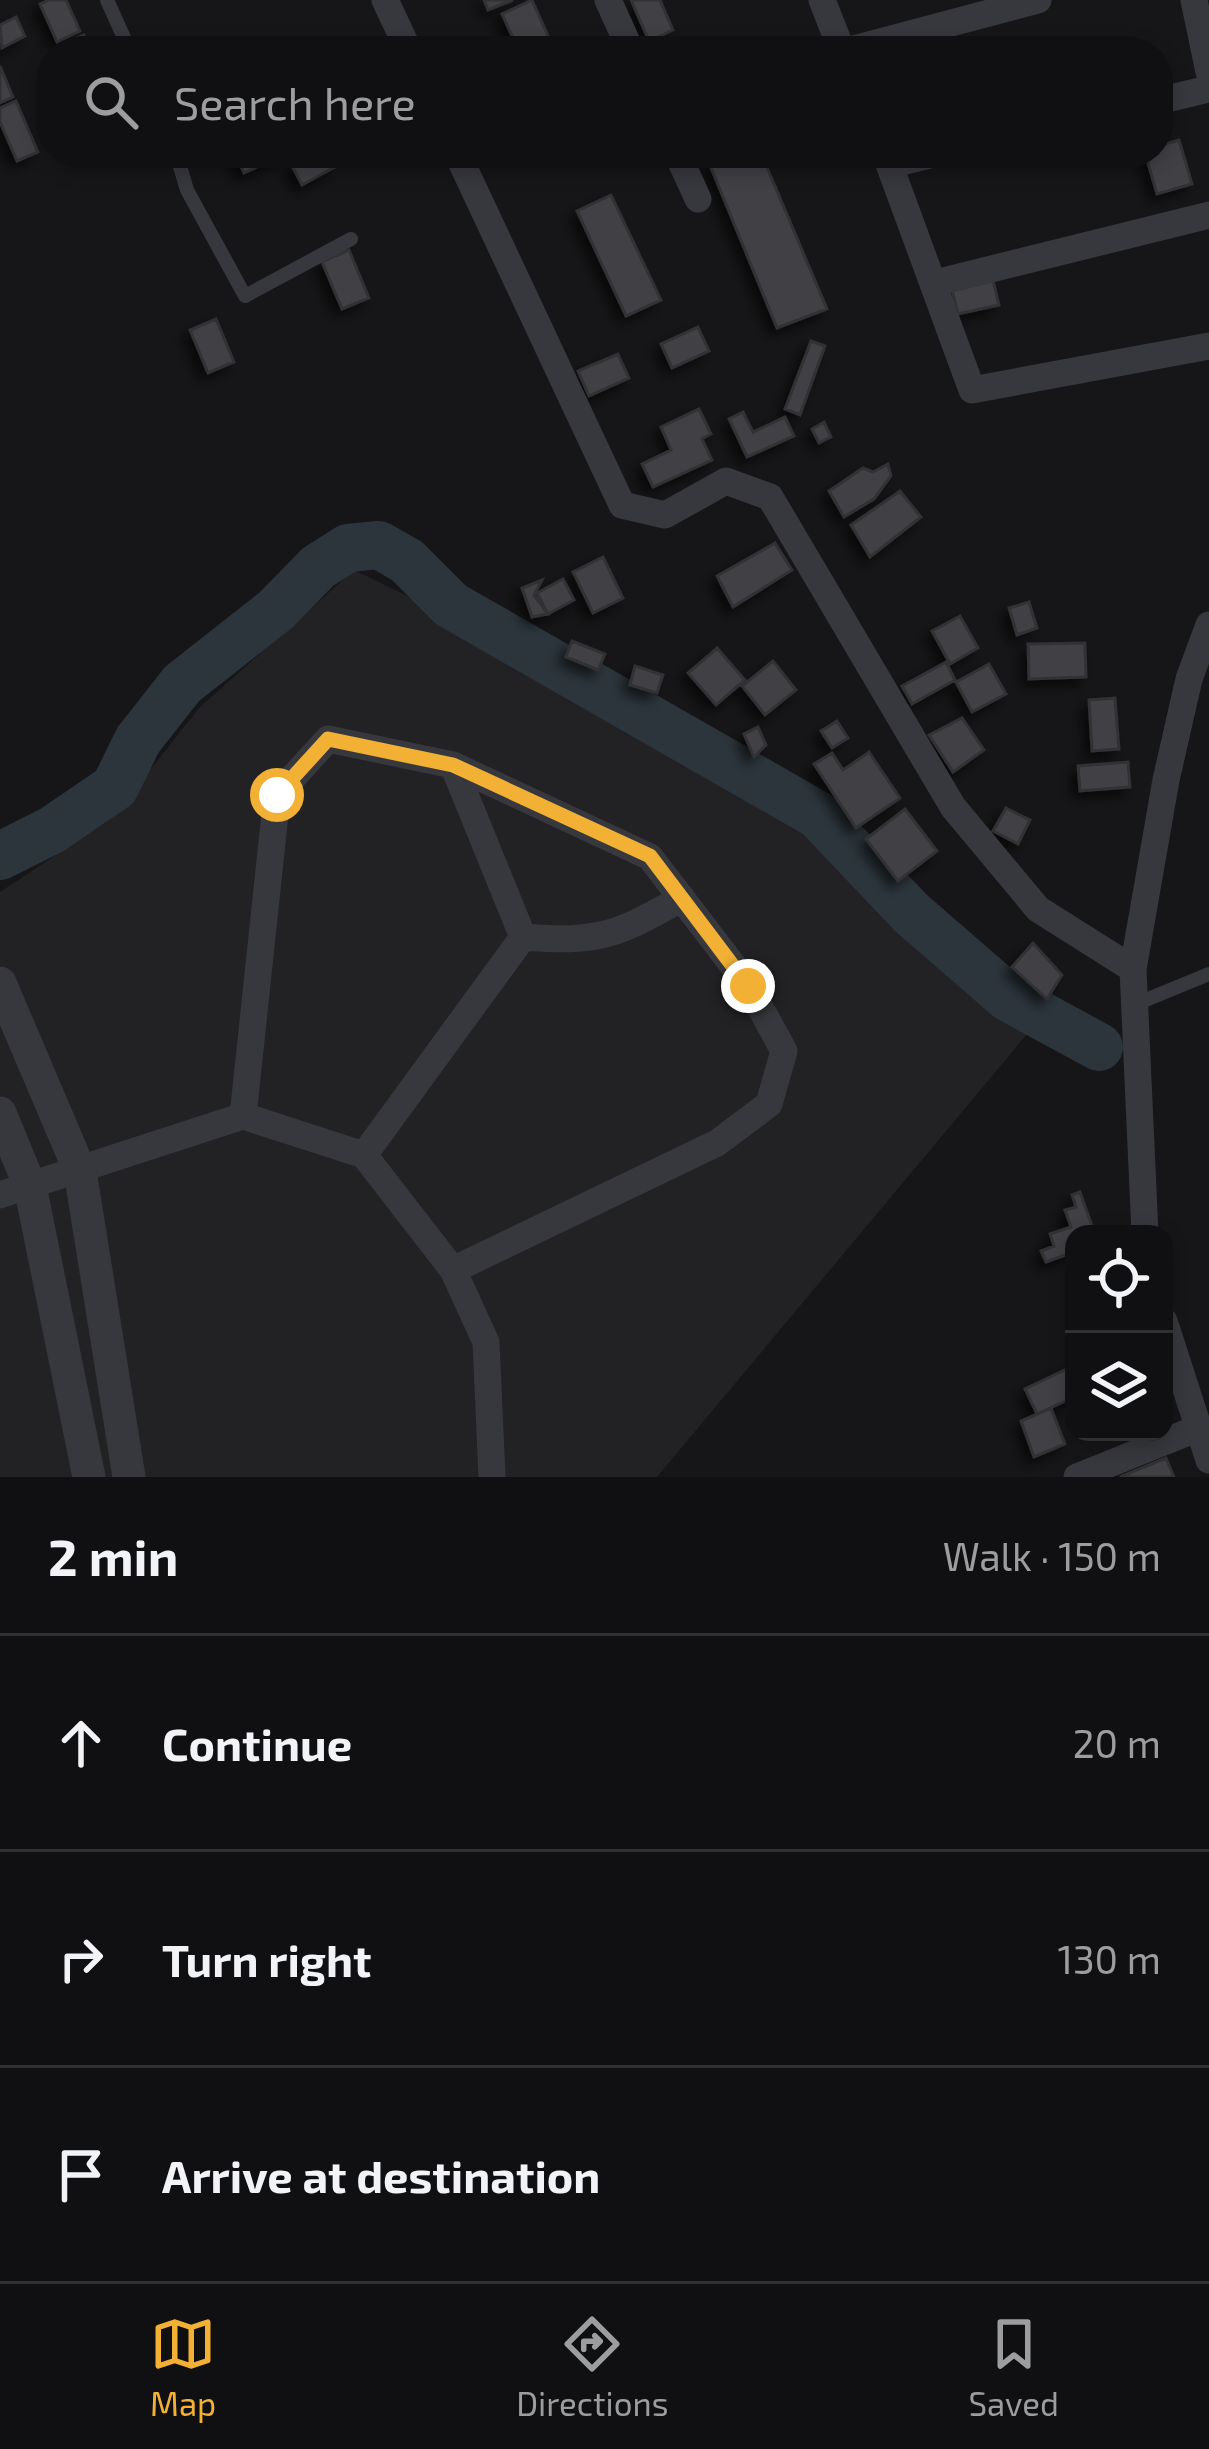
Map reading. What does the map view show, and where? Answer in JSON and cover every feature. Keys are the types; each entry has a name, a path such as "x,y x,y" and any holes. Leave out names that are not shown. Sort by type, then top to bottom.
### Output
{"street":[{"path":"385,0 402,36"},
{"path":"608,0 624,36"},
{"path":"822,0 838,36"},
{"path":"901,36 1038,0"},
{"path":"1194,0 1209,72"},
{"path":"1173,97 1209,89"},
{"path":"464,168 622,505 665,515 726,481 770,496 953,808 1038,909 1133,970"},
{"path":"684,168 698,200"},
{"path":"890,168 972,390 1209,346"},
{"path":"935,283 1209,215"},
{"path":"1145,1225 1133,970 1209,625"},
{"path":"242,1116 277,795 328,739 453,765 650,856 748,986 784,1051 769,1104 717,1143 453,1270"},
{"path":"453,765 523,937"},
{"path":"523,937 583,941 626,930 682,898"},
{"path":"364,1155 523,937"},
{"path":"0,983 80,1171 129,1477"},
{"path":"0,1114 89,1477"},
{"path":"15,1190 242,1116 364,1155 453,1270 486,1342 492,1477"},
{"path":"1168,1333 1209,1460"},
{"path":"1077,1477 1196,1429"}],"lane":[{"path":"107,0 123,36"},
{"path":"181,168 245,296 351,239"},
{"path":"1136,1004 1209,974"}],"shaded area":[{"path":"354,570 808,791 942,923 1048,1009 657,1477 0,1477 0,892 111,819 200,707"}],"building":[{"path":"66,0 80,31 54,36 40,4"},
{"path":"484,0 513,0 488,10"},
{"path":"532,0 548,36 512,36 502,14"},
{"path":"631,0 660,0 673,30 647,36"},
{"path":"16,17 25,36 2,48 0,25"},
{"path":"0,66 13,97 0,103"},
{"path":"16,101 36,153 17,161 0,122 0,108"},
{"path":"1179,140 1192,184 1157,194 1149,168 1173,168 1173,142"},
{"path":"293,168 333,168 302,185"},
{"path":"711,168 767,168 827,309 777,328"},
{"path":"611,195 661,300 626,316 577,211"},
{"path":"349,250 369,298 342,309 322,262"},
{"path":"992,276 999,305 958,314 951,286"},
{"path":"216,319 234,362 208,373 190,330"},
{"path":"698,327 709,351 672,368 661,344"},
{"path":"811,341 825,346 800,415 785,409"},
{"path":"618,354 629,378 589,396 578,371"},
{"path":"699,409 711,434 702,439 712,460 653,487 642,464 671,450 661,427"},
{"path":"743,412 753,432 785,417 794,436 747,457 729,419"},
{"path":"824,422 831,437 819,443 812,429"},
{"path":"888,464 891,476 874,499 844,517 829,491 863,468 873,472"},
{"path":"900,491 921,517 870,557 851,525"},
{"path":"775,543 792,570 733,607 717,576"},
{"path":"603,557 623,598 593,613 573,572"},
{"path":"563,579 574,600 548,614 537,593"},
{"path":"542,580 534,595 548,614 532,617 522,588"},
{"path":"1029,602 1037,628 1017,635 1009,608"},
{"path":"960,616 978,648 950,664 932,631"},
{"path":"572,641 605,654 598,670 566,657"},
{"path":"1085,643 1086,677 1029,679 1028,644"},
{"path":"717,648 745,680 716,705 688,673"},
{"path":"773,661 796,690 765,715 742,686"},
{"path":"946,662 955,680 912,704 902,686"},
{"path":"989,664 1006,694 972,712 956,682"},
{"path":"635,666 663,675 657,693 630,685"},
{"path":"1115,698 1119,749 1092,751 1089,700"},
{"path":"962,718 984,750 953,772 929,735"},
{"path":"837,721 848,738 832,748 821,731"},
{"path":"758,727 766,745 754,757 744,734"},
{"path":"869,752 900,798 856,828 814,764 832,753 843,770"},
{"path":"1128,762 1130,787 1080,791 1078,766"},
{"path":"1006,808 1030,820 1018,844 993,831"},
{"path":"905,809 937,851 898,881 866,839"},
{"path":"1033,943 1062,975 1047,999 1012,967"},
{"path":"1080,1192 1092,1225 1070,1225 1065,1210 1076,1207 1072,1195"},
{"path":"1065,1229 1065,1255 1046,1262 1041,1251 1054,1246 1050,1234"},
{"path":"1065,1370 1065,1401 1037,1414 1025,1389"},
{"path":"1051,1408 1065,1444 1034,1457 1021,1421"},
{"path":"1166,1458 1174,1477 1120,1477"}],"waterway":[{"path":"0,856 52,830 115,787 138,740 182,684 276,610 318,567 348,548 379,545 407,561 451,605 818,815 911,913 1009,998 1099,1047"}],"route":[{"path":"277,795 328,739 453,765 650,856 748,986"}]}
